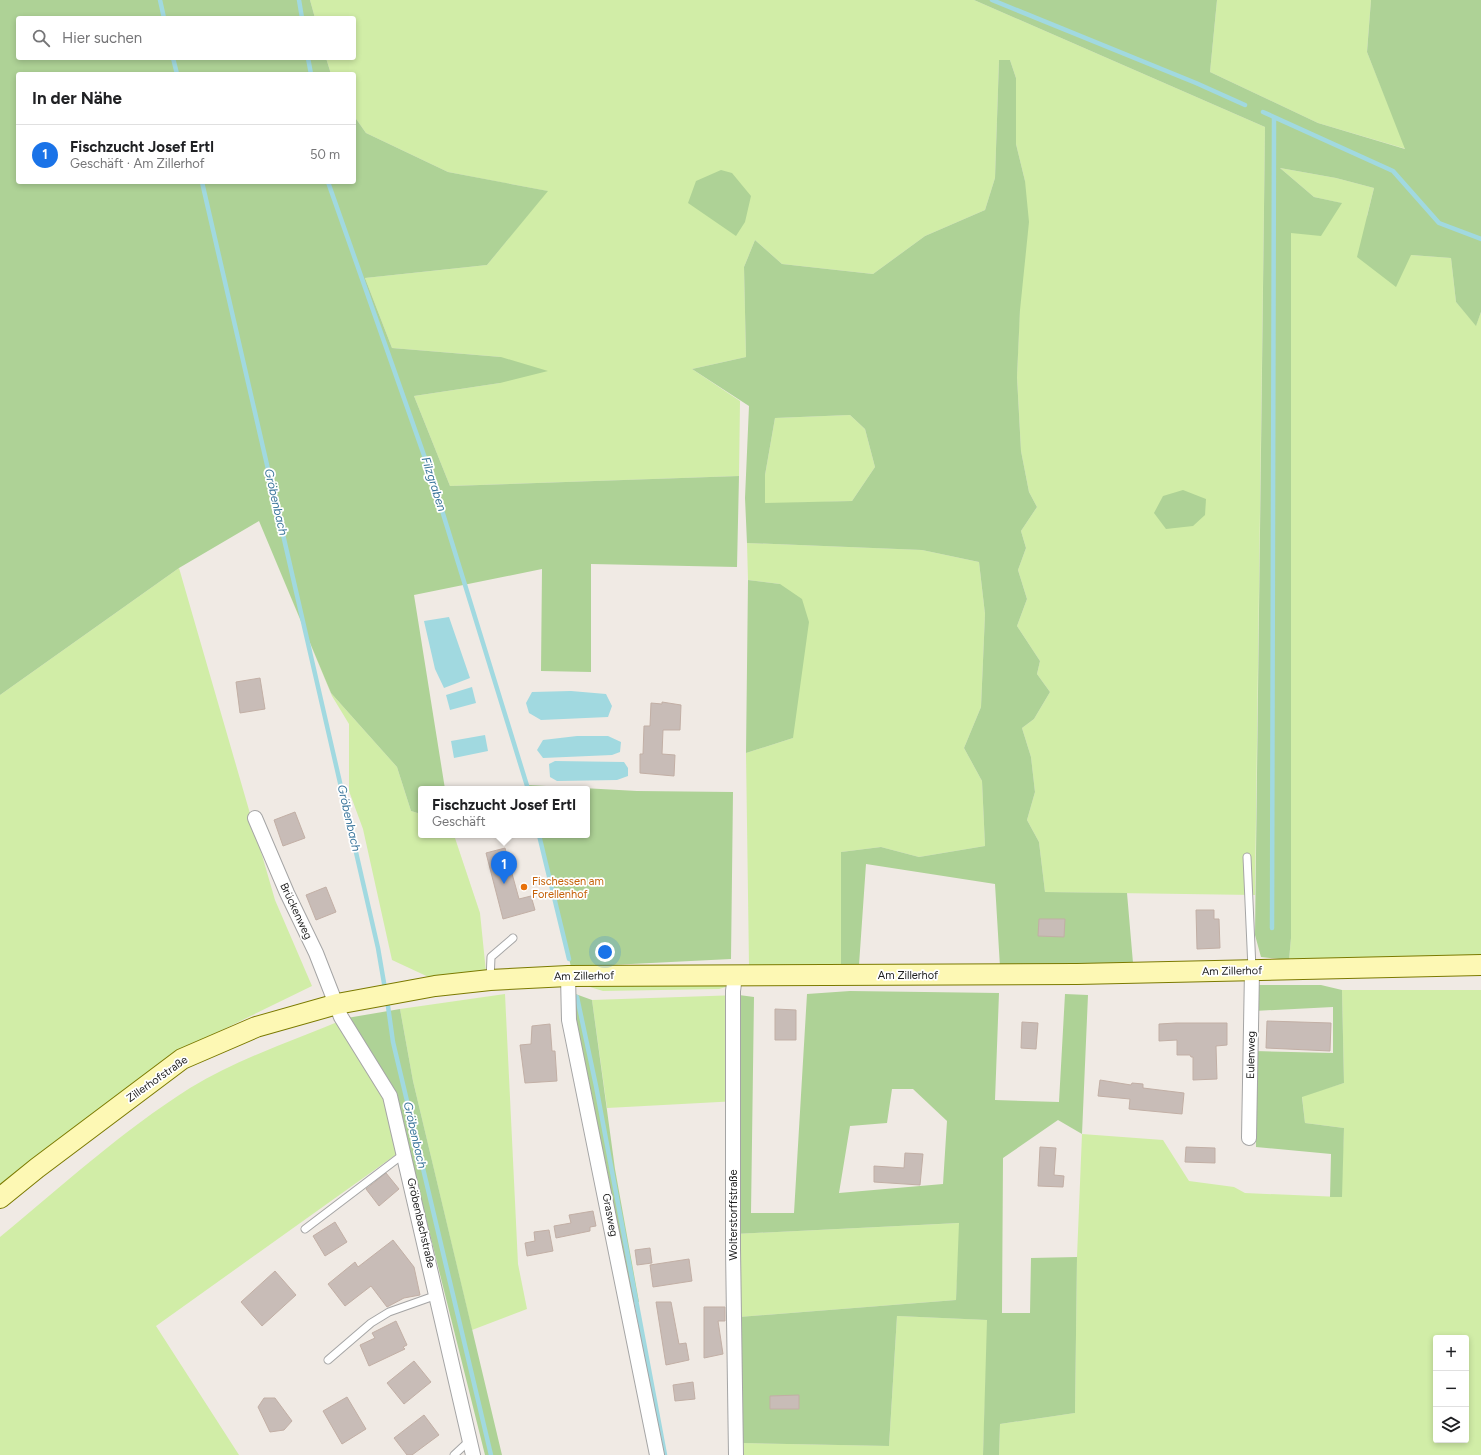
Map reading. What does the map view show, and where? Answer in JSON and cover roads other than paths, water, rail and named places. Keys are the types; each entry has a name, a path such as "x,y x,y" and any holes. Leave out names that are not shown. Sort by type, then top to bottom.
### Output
{"street":[{"name":"Brückenweg","path":"255,818 337,1004"},
{"name":"Am Zillerhof","path":"337,1004 435,986 490,980 568,976 735,976 1252,971 1481,965"},
{"name":"Eulenweg","path":"1249,1138 1252,971"},
{"name":"Grasweg","path":"568,976 569,1020 657,1455"},
{"name":"Wolterstorffstraße","path":"735,976 733,991 733,1249 736,1455"},
{"name":"Gröbenbachstraße","path":"337,1004 341,1017 390,1096 405,1153 473,1455"},
{"name":"Zillerhofstraße","path":"0,1198 37,1168 182,1059 256,1027 337,1004"}],"lane":[{"path":"1247,858 1252,971"},
{"path":"490,980 491,957 513,938"},
{"path":"305,1229 405,1153"},
{"path":"328,1360 371,1323 389,1312 437,1295"},
{"path":"454,1455 470,1441"}],"water":[{"path":"449,617 470,678 444,688 435,669 424,621"},
{"path":"472,687 476,703 450,710 446,695"},
{"path":"571,691 606,694 612,706 608,717 541,720 529,713 526,703 532,692"},
{"path":"485,735 488,751 454,758 451,741"},
{"path":"577,736 608,736 621,742 620,752 612,755 543,758 537,750 543,740"},
{"path":"555,761 624,762 628,768 628,776 617,780 557,781 550,777 549,764"}],"waterway":[{"name":"Gröbenbach","path":"160,0 164,16"},
{"name":"Filzgraben","path":"299,0 302,16"},
{"path":"992,0 1196,83 1245,105"},
{"name":"Gröbenbach","path":"174,60 176,72"},
{"name":"Filzgraben","path":"308,60 311,72"},
{"path":"1263,112 1393,171 1439,223 1481,239"},
{"path":"1272,928 1274,118"},
{"name":"Gröbenbach","path":"202,184 378,948 385,989"},
{"name":"Filzgraben","path":"329,184 432,478 527,786"},
{"name":"Filzgraben","path":"540,838 569,959"},
{"path":"577,997 596,1086 665,1455"},
{"name":"Gröbenbach","path":"387,999 393,1042 491,1455"}],"place":[{"name":"Fischzucht Josef Ertl","path":"504,884"},
{"name":"Fischessen am Forellenhof","path":"524,887"}]}
